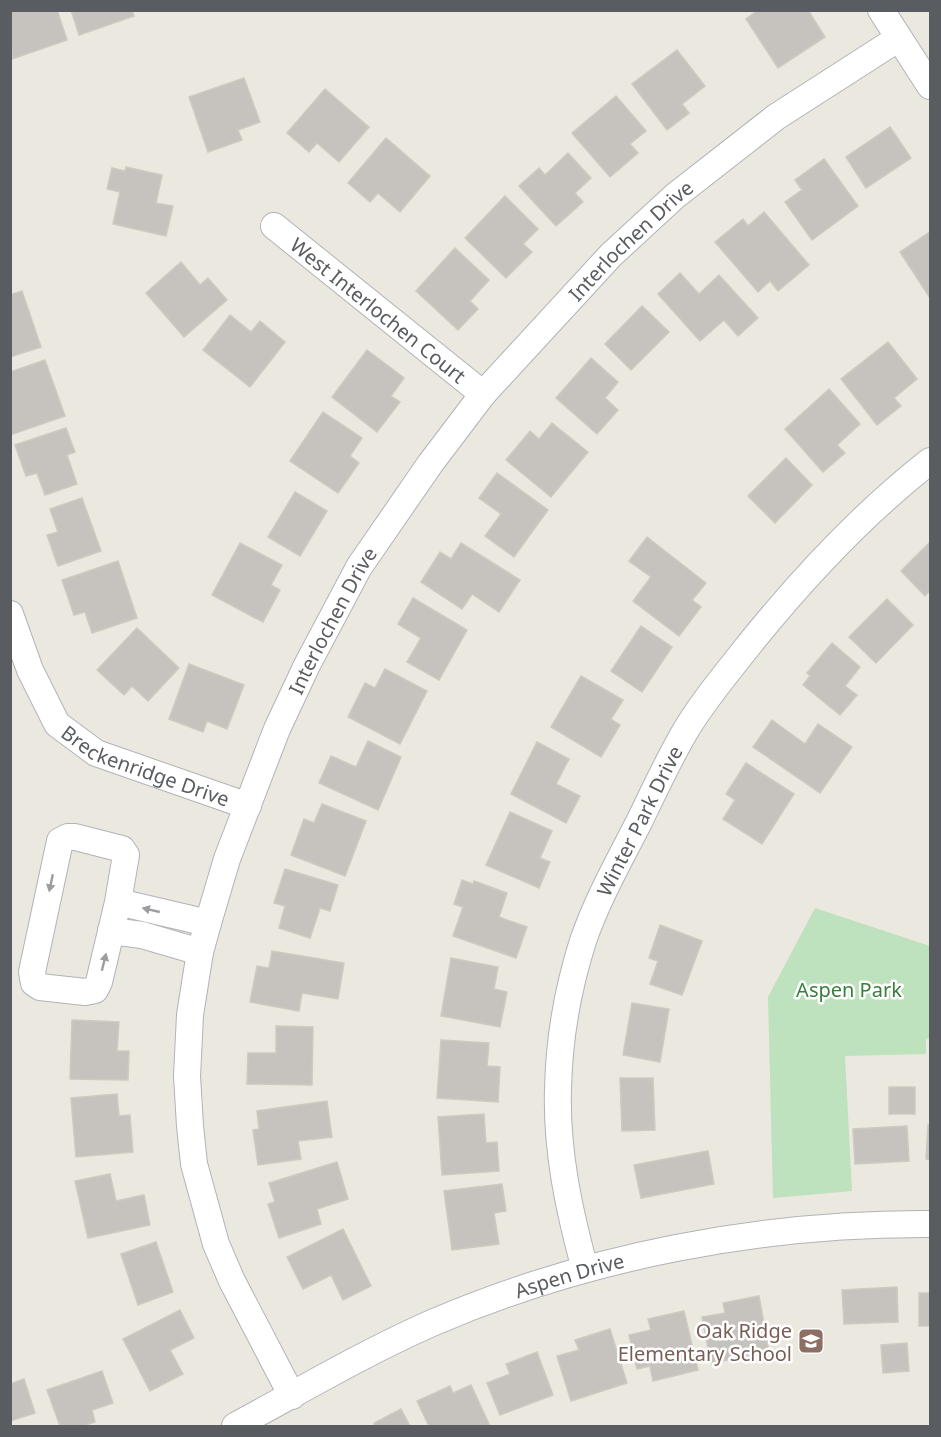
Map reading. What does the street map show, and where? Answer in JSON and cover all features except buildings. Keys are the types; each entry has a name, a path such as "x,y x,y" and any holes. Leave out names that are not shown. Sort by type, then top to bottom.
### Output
{"street":[{"path":"881,10 930,86"},
{"name":"Interlochen Drive","path":"292,1396 232,1281 216,1244 194,1164 189,1126 190,1015 200,952 227,859 277,729 307,665 359,567 430,464 483,394 610,255 675,196 776,117 899,38"},
{"name":"West Interlochen Court","path":"274,226 483,394"},
{"name":"Winter Park Drive","path":"585,1269 565,1181 558,1133 558,1089 571,987 584,941 608,881 684,734 728,672 768,621 834,548 930,461"},
{"name":"Breckenridge Drive","path":"10,614 20,665 57,724 96,753 248,806"},
{"path":"68,837 75,837 122,849 126,855 118,902 99,982 95,990 85,992 40,987 34,983 32,972 60,841 68,837"},
{"path":"118,902 208,923"},
{"path":"111,931 142,935 200,952"},
{"name":"Aspen Drive","path":"236,1426 362,1357 430,1324 473,1306 585,1269 703,1244 759,1235 822,1227 930,1224"}],"green space":[{"name":"Aspen Park","path":"815,908 930,946 930,1038 926,1039 926,1054 845,1056 852,1191 773,1198 768,997"}],"place":[{"name":"Oak Ridge Elementary School","path":"811,1341"}]}
